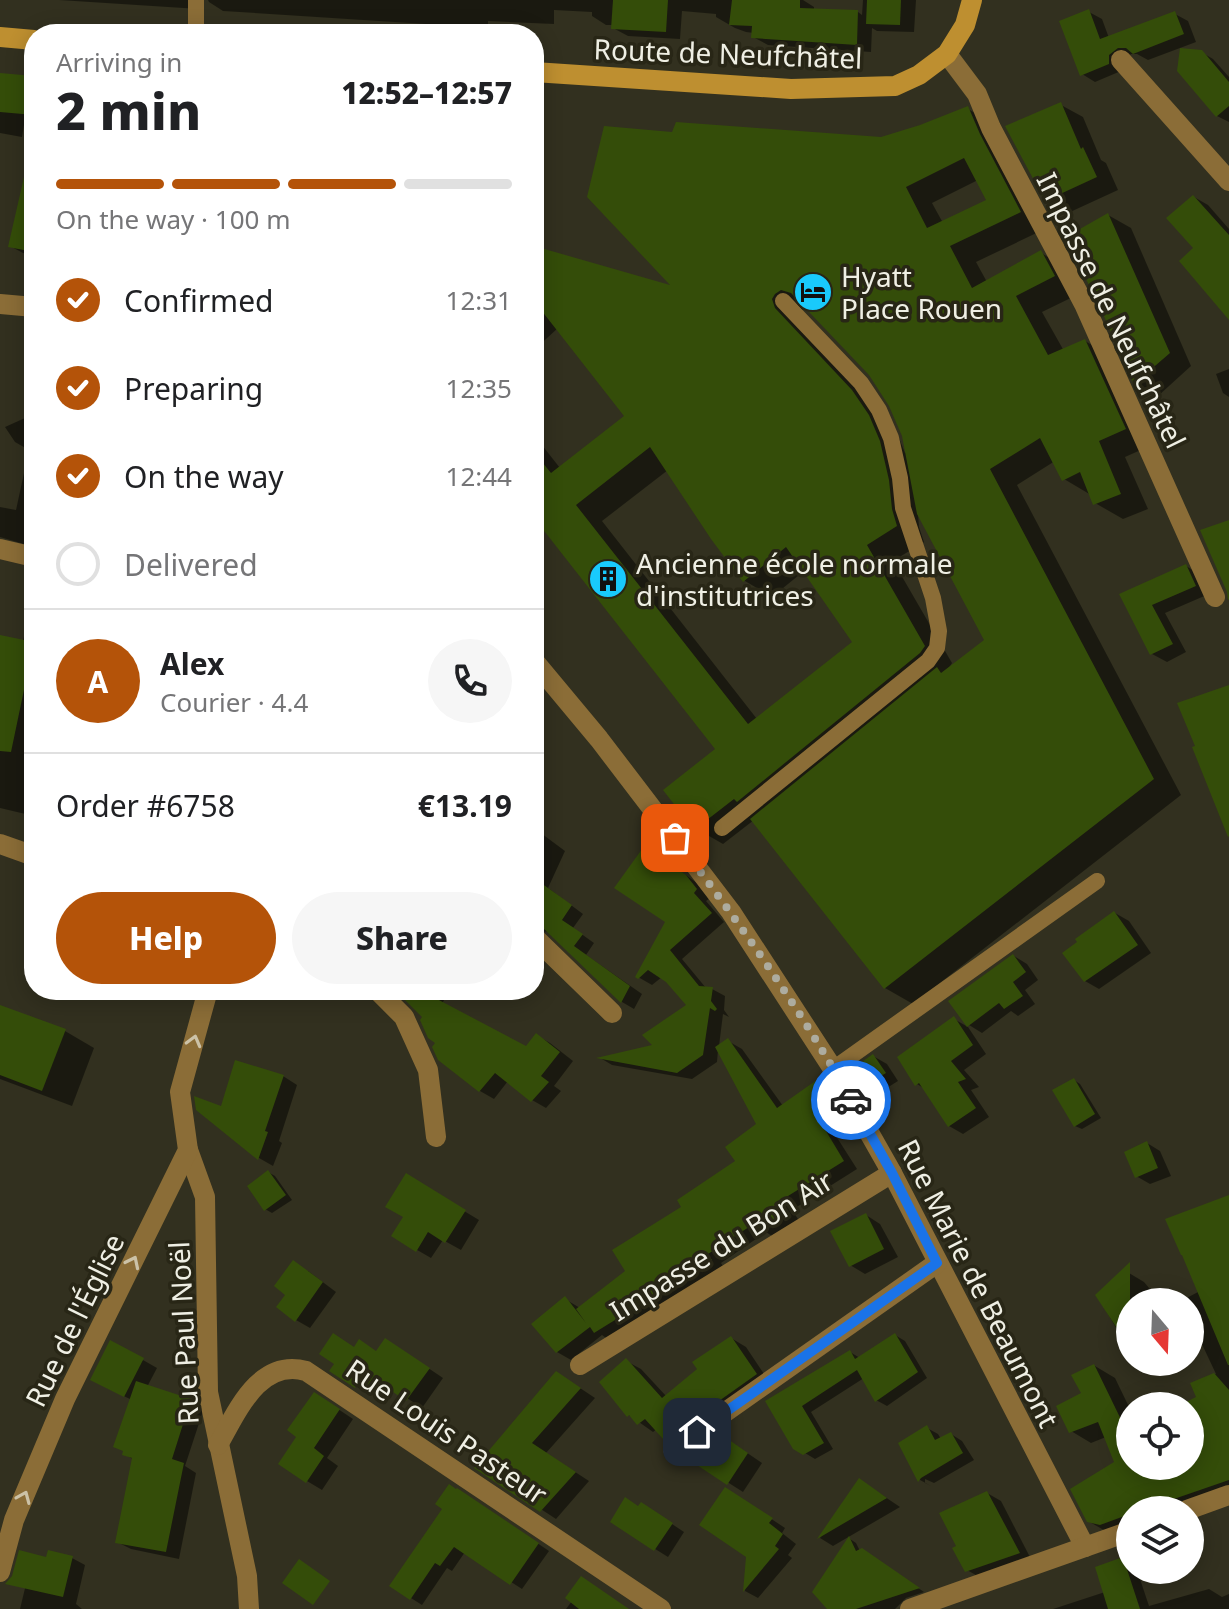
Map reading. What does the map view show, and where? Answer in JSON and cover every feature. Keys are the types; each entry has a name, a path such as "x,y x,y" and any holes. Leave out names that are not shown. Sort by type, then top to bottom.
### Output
{"main road":[{"name":"Route de Neufchâtel","path":"544,73 791,89 895,86 919,75 947,54 965,25 972,0"},
{"path":"0,37 24,39"}],"street":[{"name":"Impasse de Neufchâtel","path":"947,54 977,94 991,128 1084,304 1215,597"},
{"path":"1121,60 1229,181"},
{"path":"0,304 24,306"},
{"path":"0,549 24,555"},
{"name":"Rue Marie de Beaumont","path":"544,673 599,739 731,912 833,1069 892,1173 1085,1547"},
{"path":"0,844 24,852"},
{"path":"544,947 612,1013"},
{"path":"188,1150 180,1092 205,1000"},
{"path":"387,1000 404,1017 428,1070 436,1137"},
{"name":"Rue Paul Noël","path":"188,1150 205,1197 208,1392 247,1576 249,1609"},
{"name":"Rue de l'Église","path":"0,1572 14,1520 65,1399 188,1150"},
{"name":"Impasse du Bon Air","path":"580,1365 892,1173"},
{"path":"673,1449 937,1263"},
{"name":"Rue Louis Pasteur","path":"218,1445 259,1381 282,1369 306,1371 661,1609"},
{"path":"1204,1504 1229,1495"},
{"path":"910,1609 1116,1536"}],"lane":[{"path":"196,0 196,24"},
{"path":"722,828 928,661 937,648 939,631 933,598 903,508 891,438 879,410 861,383 783,301"},
{"path":"833,1069 1097,881"}],"building":[{"path":"613,0 668,0 666,32 611,29"},
{"path":"732,0 800,0 800,8 858,10 857,45 751,38 752,26 729,25"},
{"path":"867,0 901,0 900,25 866,24"},
{"path":"1089,9 1100,39 1175,11 1184,34 1133,54 1126,48 1118,48 1109,55 1109,64 1080,76 1059,21"},
{"path":"1180,48 1202,50 1229,82 1229,106 1216,117 1177,71"},
{"path":"0,73 24,75 24,114 0,112"},
{"path":"1061,102 1097,177 1045,201 1005,126"},
{"path":"968,106 1021,212 950,246 972,288 1041,250 1055,276 1016,296 1048,355 1085,339 1126,429 1099,441 1121,494 1093,505 1080,472 1062,481 1040,438 990,469 1154,779 884,989 750,819 937,667 941,673 984,640 917,514 902,436 889,406 869,375 791,293 781,290 775,294 772,299 775,308 852,390 869,415 880,441 897,526 867,545 925,646 737,802 734,799 694,830 663,790 715,749 544,531 544,464 551,473 624,416 544,314 544,249 670,285 587,197 604,126 672,132 676,122 881,137","holes":["964,158 986,200 927,228 906,187","650,447 743,582 786,547 852,642 748,724 576,505"]},
{"path":"24,177 24,250 8,247"},
{"path":"1193,195 1229,235 1229,320 1179,261 1193,248 1166,218"},
{"path":"1108,213 1170,353 1134,384 1096,298 1064,238"},
{"path":"1229,520 1229,599 1228,600 1200,530"},
{"path":"1186,564 1196,586 1152,605 1173,644 1150,655 1119,594"},
{"path":"0,635 24,640 24,690 11,752 0,751"},
{"path":"1229,685 1229,836 1228,837 1177,703"},
{"path":"645,845 686,875 697,889 694,893 712,913 670,950 699,986 713,987 711,1001 717,1009 710,1008 703,1055 677,1073 596,1058 652,1045 642,1035 686,1005 666,982 648,970 638,979 635,977 665,922 614,888"},
{"path":"544,885 572,905 562,920 583,934 574,946 630,986 621,1003 544,929"},
{"path":"1114,911 1138,945 1084,982 1062,953 1077,942 1075,939"},
{"path":"1013,954 1026,972 1013,982 1023,996 1004,1009 999,1003 967,1027 948,1001"},
{"path":"405,1000 439,1000 526,1046 536,1033 560,1052 541,1076 549,1082 531,1102 495,1073 479,1092 438,1060 432,1047 435,1043 428,1038 420,1020 422,1017"},
{"path":"0,1005 66,1029 42,1091 0,1075"},
{"path":"954,1016 973,1045 951,1061 966,1079 958,1082 976,1108 948,1127 919,1083 915,1086 897,1057"},
{"path":"728,1038 777,1108 821,1077 837,1103 817,1116 844,1161 780,1201 788,1214 760,1231 755,1223 708,1254 712,1260 594,1333 590,1327 556,1353 531,1324 565,1296 586,1323 576,1309 625,1271 612,1250 681,1207 677,1200 735,1161 725,1147 756,1124 715,1047"},
{"path":"873,1054 886,1073 860,1089 849,1071"},
{"path":"235,1060 284,1075 258,1160 196,1110 194,1096 221,1106"},
{"path":"1074,1078 1095,1114 1074,1127 1052,1090"},
{"path":"1147,1141 1158,1168 1135,1178 1124,1152"},
{"path":"268,1170 286,1195 264,1211 247,1186"},
{"path":"406,1173 466,1210 445,1243 428,1232 416,1252 391,1236 403,1217 385,1207"},
{"path":"1229,1195 1229,1365 1204,1308 1204,1288 1196,1288 1165,1219"},
{"path":"866,1213 884,1249 849,1267 830,1231"},
{"path":"293,1260 323,1282 295,1322 276,1307 285,1295 274,1286"},
{"path":"1130,1262 1130,1288 1116,1288 1116,1327 1095,1295"},
{"path":"333,1333 354,1347 359,1339 376,1351 385,1338 430,1368 406,1401 377,1381 371,1389 359,1381 355,1388 329,1371 334,1364 319,1354"},
{"path":"895,1333 918,1372 875,1402 857,1370 802,1406 824,1443 803,1455 793,1449 765,1401 850,1350 855,1359"},
{"path":"731,1336 757,1374 664,1440 645,1419 637,1425 629,1415 627,1417 599,1382 626,1358 662,1398 697,1369 692,1362"},
{"path":"110,1340 144,1358 124,1397 90,1380"},
{"path":"1094,1364 1116,1409 1116,1480 1204,1480 1204,1392 1194,1392 1190,1383 1214,1373 1229,1390 1229,1480 1183,1496 1116,1496 1116,1519 1100,1525 1087,1522 1070,1489 1114,1462 1098,1422 1069,1433 1056,1406 1081,1393 1071,1375"},
{"path":"556,1371 581,1388 532,1443 576,1472 540,1512 474,1468"},
{"path":"136,1381 191,1399 172,1459 184,1463 166,1552 115,1543 132,1458 122,1455 123,1451 113,1447"},
{"path":"314,1392 340,1409 314,1448 324,1456 306,1483 278,1464 296,1437 287,1430"},
{"path":"927,1425 935,1440 951,1432 963,1453 918,1482 898,1443"},
{"path":"719,1433 748,1453 727,1485 685,1457"},
{"path":"859,1478 887,1498 817,1539"},
{"path":"449,1484 539,1543 510,1585 454,1547 440,1566 435,1563 410,1600 389,1586 442,1509 435,1504"},
{"path":"725,1487 773,1518 769,1523 783,1534 775,1546 779,1549 743,1592 746,1557 699,1525"},
{"path":"987,1491 1020,1553 965,1572 939,1513"},
{"path":"625,1497 638,1506 641,1502 673,1523 654,1551 610,1522"},
{"path":"849,1536 856,1551 862,1548 920,1588 856,1609 827,1609 812,1592"},
{"path":"19,1550 46,1557 48,1550 73,1556 63,1597 5,1584 12,1576"},
{"path":"299,1559 330,1581 313,1605 282,1583"},
{"path":"1116,1560 1116,1584 1132,1584 1140,1609 1108,1609 1095,1567"},
{"path":"581,1576 629,1609 579,1609 565,1598"}],"way so far":[{"path":"675,838 731,912 851,1100"}],"place":[{"name":"Hyatt Place Rouen","path":"813,292"},
{"name":"Ancienne école normale d'institutrices","path":"608,579"}],"route":[{"path":"697,1432 937,1263 851,1100"}]}
